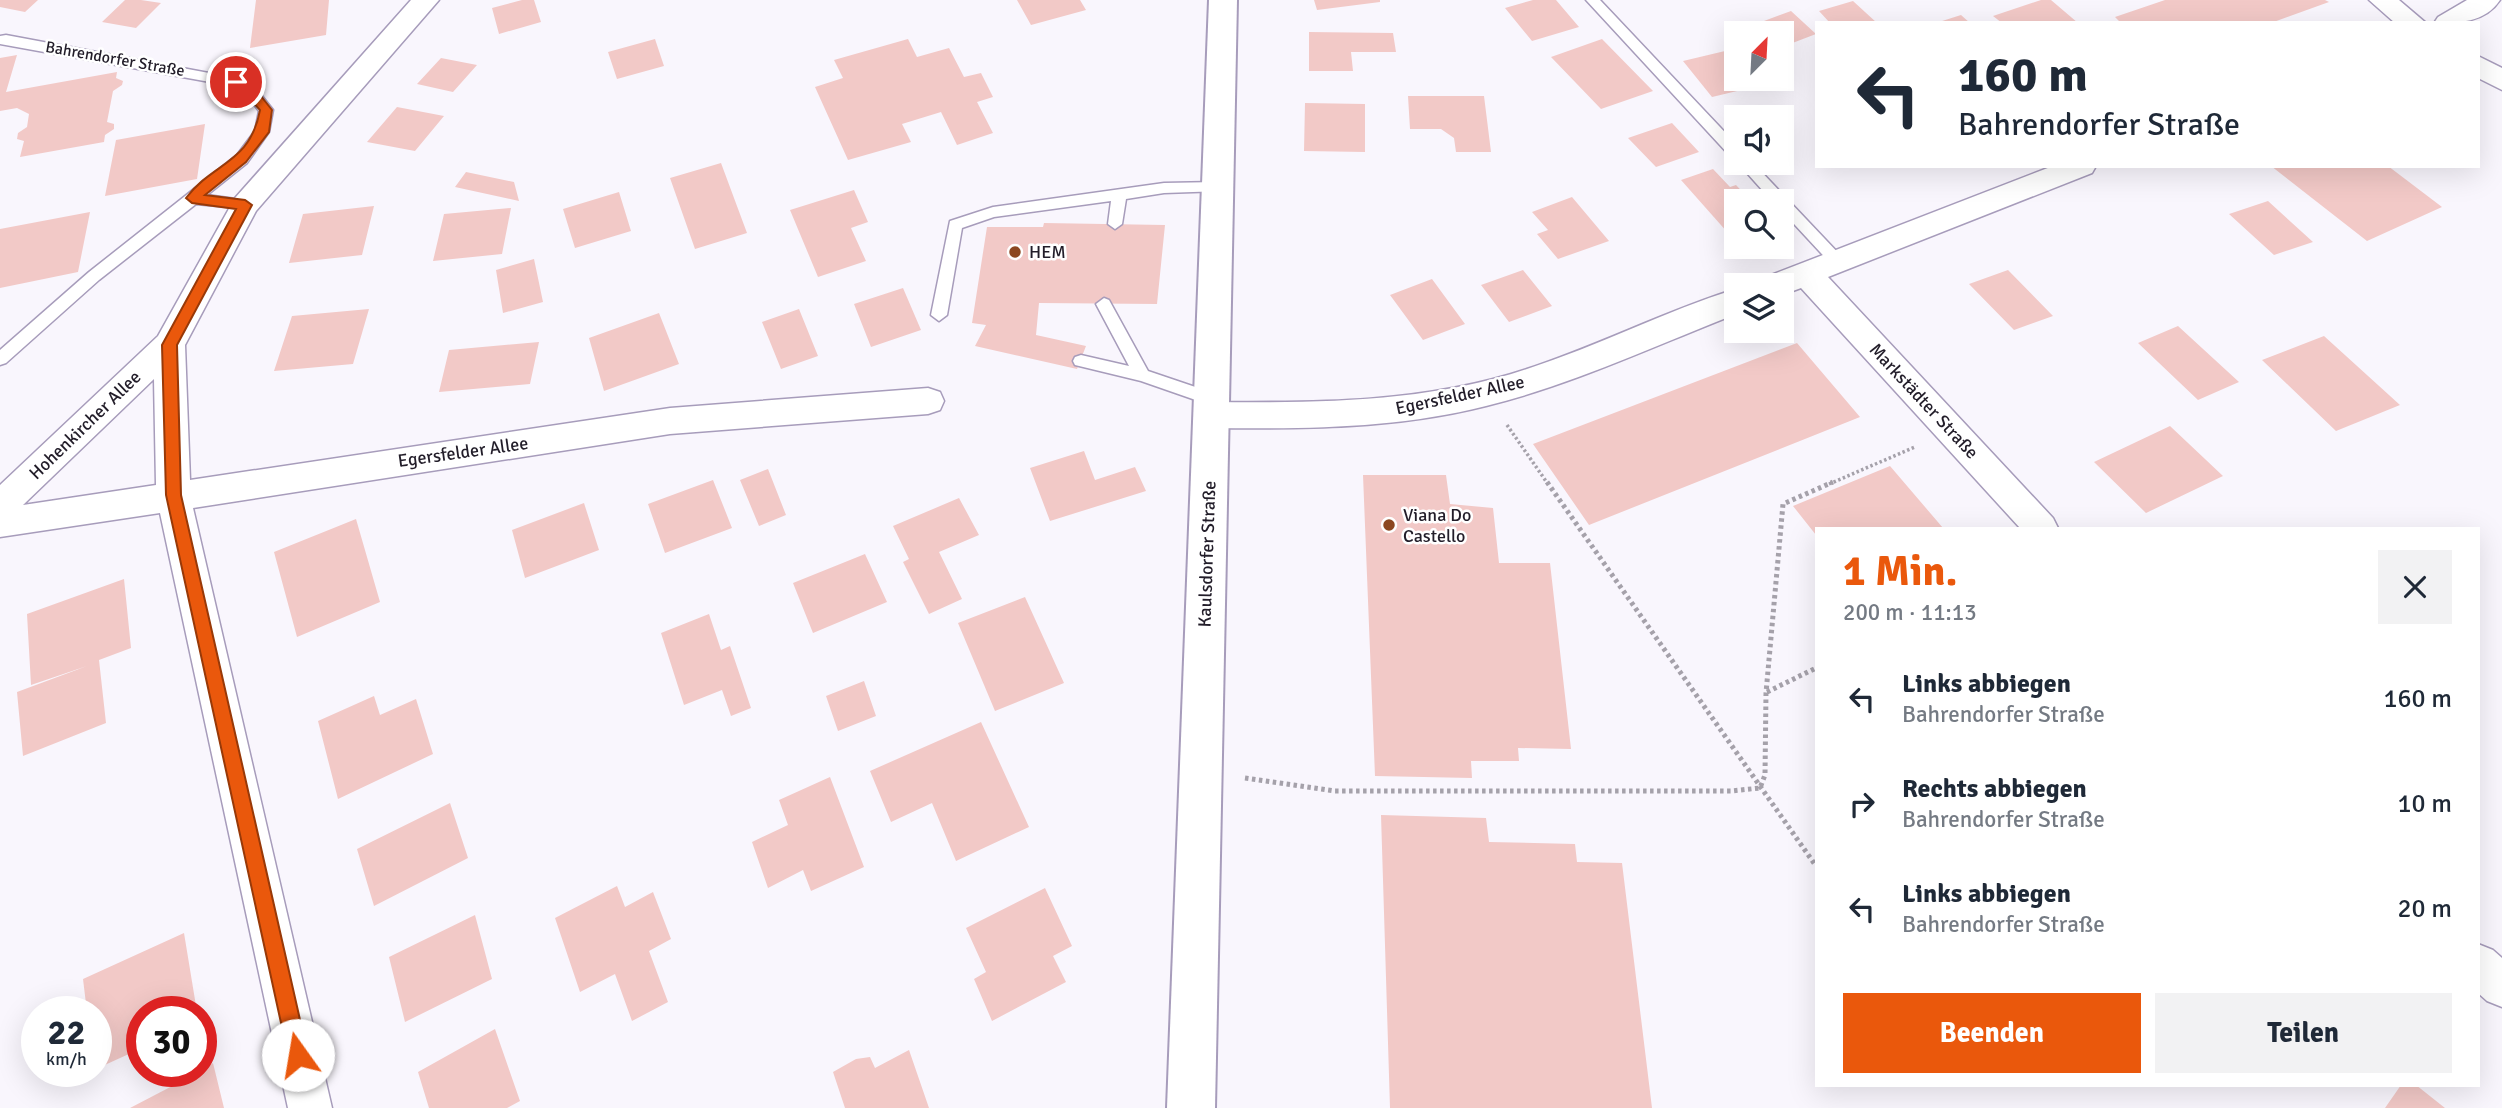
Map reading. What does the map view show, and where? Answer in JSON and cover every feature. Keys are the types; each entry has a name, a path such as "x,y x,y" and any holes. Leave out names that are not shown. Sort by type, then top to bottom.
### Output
{"main road":[{"name":"Kaulsdorfer Straße","path":"1191,1108 1223,0"}],"street":[{"path":"310,1108 173,495 169,345 245,205 426,0"},
{"path":"2382,0 2410,21"},
{"path":"2450,21 2487,0"},
{"path":"2480,66 2502,81"},
{"path":"1794,279 2077,168"},
{"name":"Markstädter Straße","path":"1807,274 2039,527"},
{"name":"Egersfelder Allee","path":"1210,407 1332,416 1399,409 1485,394 1534,380 1724,306"},
{"name":"Hohenkircher Allee","path":"0,506 169,345"},
{"name":"Egersfelder Allee","path":"0,523 670,421 928,401"},
{"path":"2480,967 2502,986"}],"lane":[{"path":"1593,0 1724,140"},
{"name":"Bahrendorfer Straße","path":"0,40 236,82 253,94 266,110 262,132 242,159 94,276 0,359"},
{"path":"1756,175 1838,262"},
{"path":"939,315 955,225 993,212 1164,188 1217,187"},
{"path":"1115,224 1119,195"},
{"path":"192,198 245,205"},
{"path":"1104,304 1142,375"},
{"path":"1081,360 1142,375 1210,407"}],"path":[{"path":"1485,394 1815,865"},
{"path":"1760,788 1765,775 1766,692 1783,504 1951,431"},
{"path":"1766,692 1815,668"},
{"path":"1245,778 1335,791 1731,791 1760,788"}],"building":[{"path":"0,0 38,0 25,12 0,7"},
{"path":"125,0 161,3 136,28 102,22"},
{"path":"256,0 329,0 326,35 250,48"},
{"path":"522,0 534,0 541,22 499,34 492,8"},
{"path":"1017,0 1080,0 1086,10 1031,25"},
{"path":"1314,0 1380,0 1380,2 1317,10"},
{"path":"1533,0 1556,0 1579,27 1532,41 1505,8"},
{"path":"2041,0 2051,0 2076,21 1999,21 1993,16"},
{"path":"2165,0 2329,2 2277,21 2119,21 2115,17"},
{"path":"1853,1 1875,21 1828,21 1819,11"},
{"path":"1791,11 1815,34 1794,42 1794,21 1764,21"},
{"path":"1961,15 1968,21 1942,21"},
{"path":"1309,32 1393,33 1396,52 1351,52 1353,71 1309,71"},
{"path":"655,39 664,66 617,79 608,52"},
{"path":"908,39 917,57 949,48 964,77 981,73 993,97 977,102 993,133 957,145 941,112 902,124 911,142 848,160 815,87 843,78 834,60"},
{"path":"1602,39 1653,91 1601,109 1551,57"},
{"path":"1724,51 1724,91 1737,91 1712,97 1683,61"},
{"path":"17,55 6,92 117,72 116,78 123,81 122,85 113,91 107,122 114,124 114,129 105,135 104,142 20,157 24,141 17,139 18,133 27,127 29,114 17,108 0,111 0,58"},
{"path":"441,58 477,65 453,92 417,84"},
{"path":"1408,96 1484,96 1491,152 1456,152 1454,138 1441,129 1410,129"},
{"path":"1305,103 1365,104 1365,152 1304,151"},
{"path":"397,107 444,116 415,151 367,142"},
{"path":"1672,123 1699,152 1656,167 1628,138"},
{"path":"205,124 197,179 105,196 116,140"},
{"path":"721,163 747,233 695,249 670,178"},
{"path":"2274,168 2391,168 2442,207 2367,241"},
{"path":"1713,169 1730,187 1736,185 1740,189 1724,189 1724,228 1681,180"},
{"path":"466,172 514,182 519,201 455,187"},
{"path":"854,190 868,222 851,228 866,261 818,277 790,210"},
{"path":"619,192 631,231 575,248 563,209"},
{"path":"1572,197 1609,241 1558,259 1537,234 1548,230 1532,212"},
{"path":"2268,201 2313,242 2274,255 2229,214"},
{"path":"374,206 362,255 289,263 303,214"},
{"path":"511,208 502,254 433,261 444,214"},
{"path":"90,212 78,272 0,288 0,229"},
{"path":"1044,223 1165,225 1157,304 1039,303 1036,335 1086,346 1077,369 975,346 986,325 972,323 987,227 1043,227"},
{"path":"534,259 543,302 503,313 496,270"},
{"path":"1523,270 1552,306 1509,322 1481,285"},
{"path":"2008,270 2053,316 2014,330 1969,284"},
{"path":"1432,279 1465,324 1423,340 1390,295"},
{"path":"903,288 921,330 871,347 854,304"},
{"path":"369,309 353,364 274,371 292,316"},
{"path":"799,309 818,356 781,369 762,322"},
{"path":"659,313 679,364 604,391 589,338"},
{"path":"2178,326 2239,382 2198,400 2138,343"},
{"path":"2324,336 2400,405 2336,431 2262,360"},
{"path":"539,342 530,384 439,392 449,350"},
{"path":"1797,343 1860,417 1589,525 1533,444"},
{"path":"2170,426 2223,476 2146,513 2094,462"},
{"path":"1084,451 1095,480 1135,467 1146,491 1050,521 1030,468"},
{"path":"1890,466 1942,527 1815,527 1815,534 1793,506"},
{"path":"768,469 786,515 759,526 740,480"},
{"path":"1363,475 1446,475 1450,504 1493,508 1499,563 1550,563 1571,749 1518,748 1519,761 1471,761 1472,778 1375,776"},
{"path":"713,480 732,528 665,553 648,504"},
{"path":"959,498 979,535 939,552 962,599 929,614 903,562 909,559 893,526"},
{"path":"584,503 599,550 525,578 512,530"},
{"path":"356,519 380,602 297,637 274,552"},
{"path":"865,554 887,602 813,633 793,583"},
{"path":"124,579 131,648 99,660 106,723 23,756 17,692 87,666 31,685 27,614"},
{"path":"1025,597 1064,683 995,711 958,623"},
{"path":"709,614 721,650 730,646 751,708 731,716 722,690 684,705 661,633"},
{"path":"864,681 876,716 838,731 826,696"},
{"path":"374,696 380,715 416,699 433,754 338,799 318,721"},
{"path":"981,722 1029,827 956,861 932,803 891,822 870,771"},
{"path":"830,777 864,867 811,891 803,870 768,888 752,842 788,825 779,800"},
{"path":"450,803 468,858 374,906 357,849"},
{"path":"1381,815 1486,818 1489,842 1575,844 1577,862 1622,863 1652,1108 1390,1108"},
{"path":"617,886 625,907 653,892 671,939 649,951 668,1002 632,1021 615,974 580,992 555,918"},
{"path":"1045,888 1072,946 1053,956 1066,982 992,1021 974,979 986,972 966,928"},
{"path":"475,915 492,979 405,1022 389,957"},
{"path":"184,933 194,996 126,996 126,1055 112,1062 112,996 85,996 83,979"},
{"path":"495,1029 520,1101 507,1108 429,1108 418,1072"},
{"path":"909,1050 929,1108 845,1108 833,1072 856,1059 870,1057 875,1068"},
{"path":"217,1079 224,1108 130,1108 170,1087 217,1087"},
{"path":"2400,1087 2419,1087 2445,1108 2385,1108"}],"place":[{"name":"HEM","path":"1015,252"},
{"name":"Viana Do Castello","path":"1389,525"}],"route":[{"path":"236,82 253,94 266,110 262,132 242,159 192,198 245,205 169,345 173,495 298,1055"}]}
